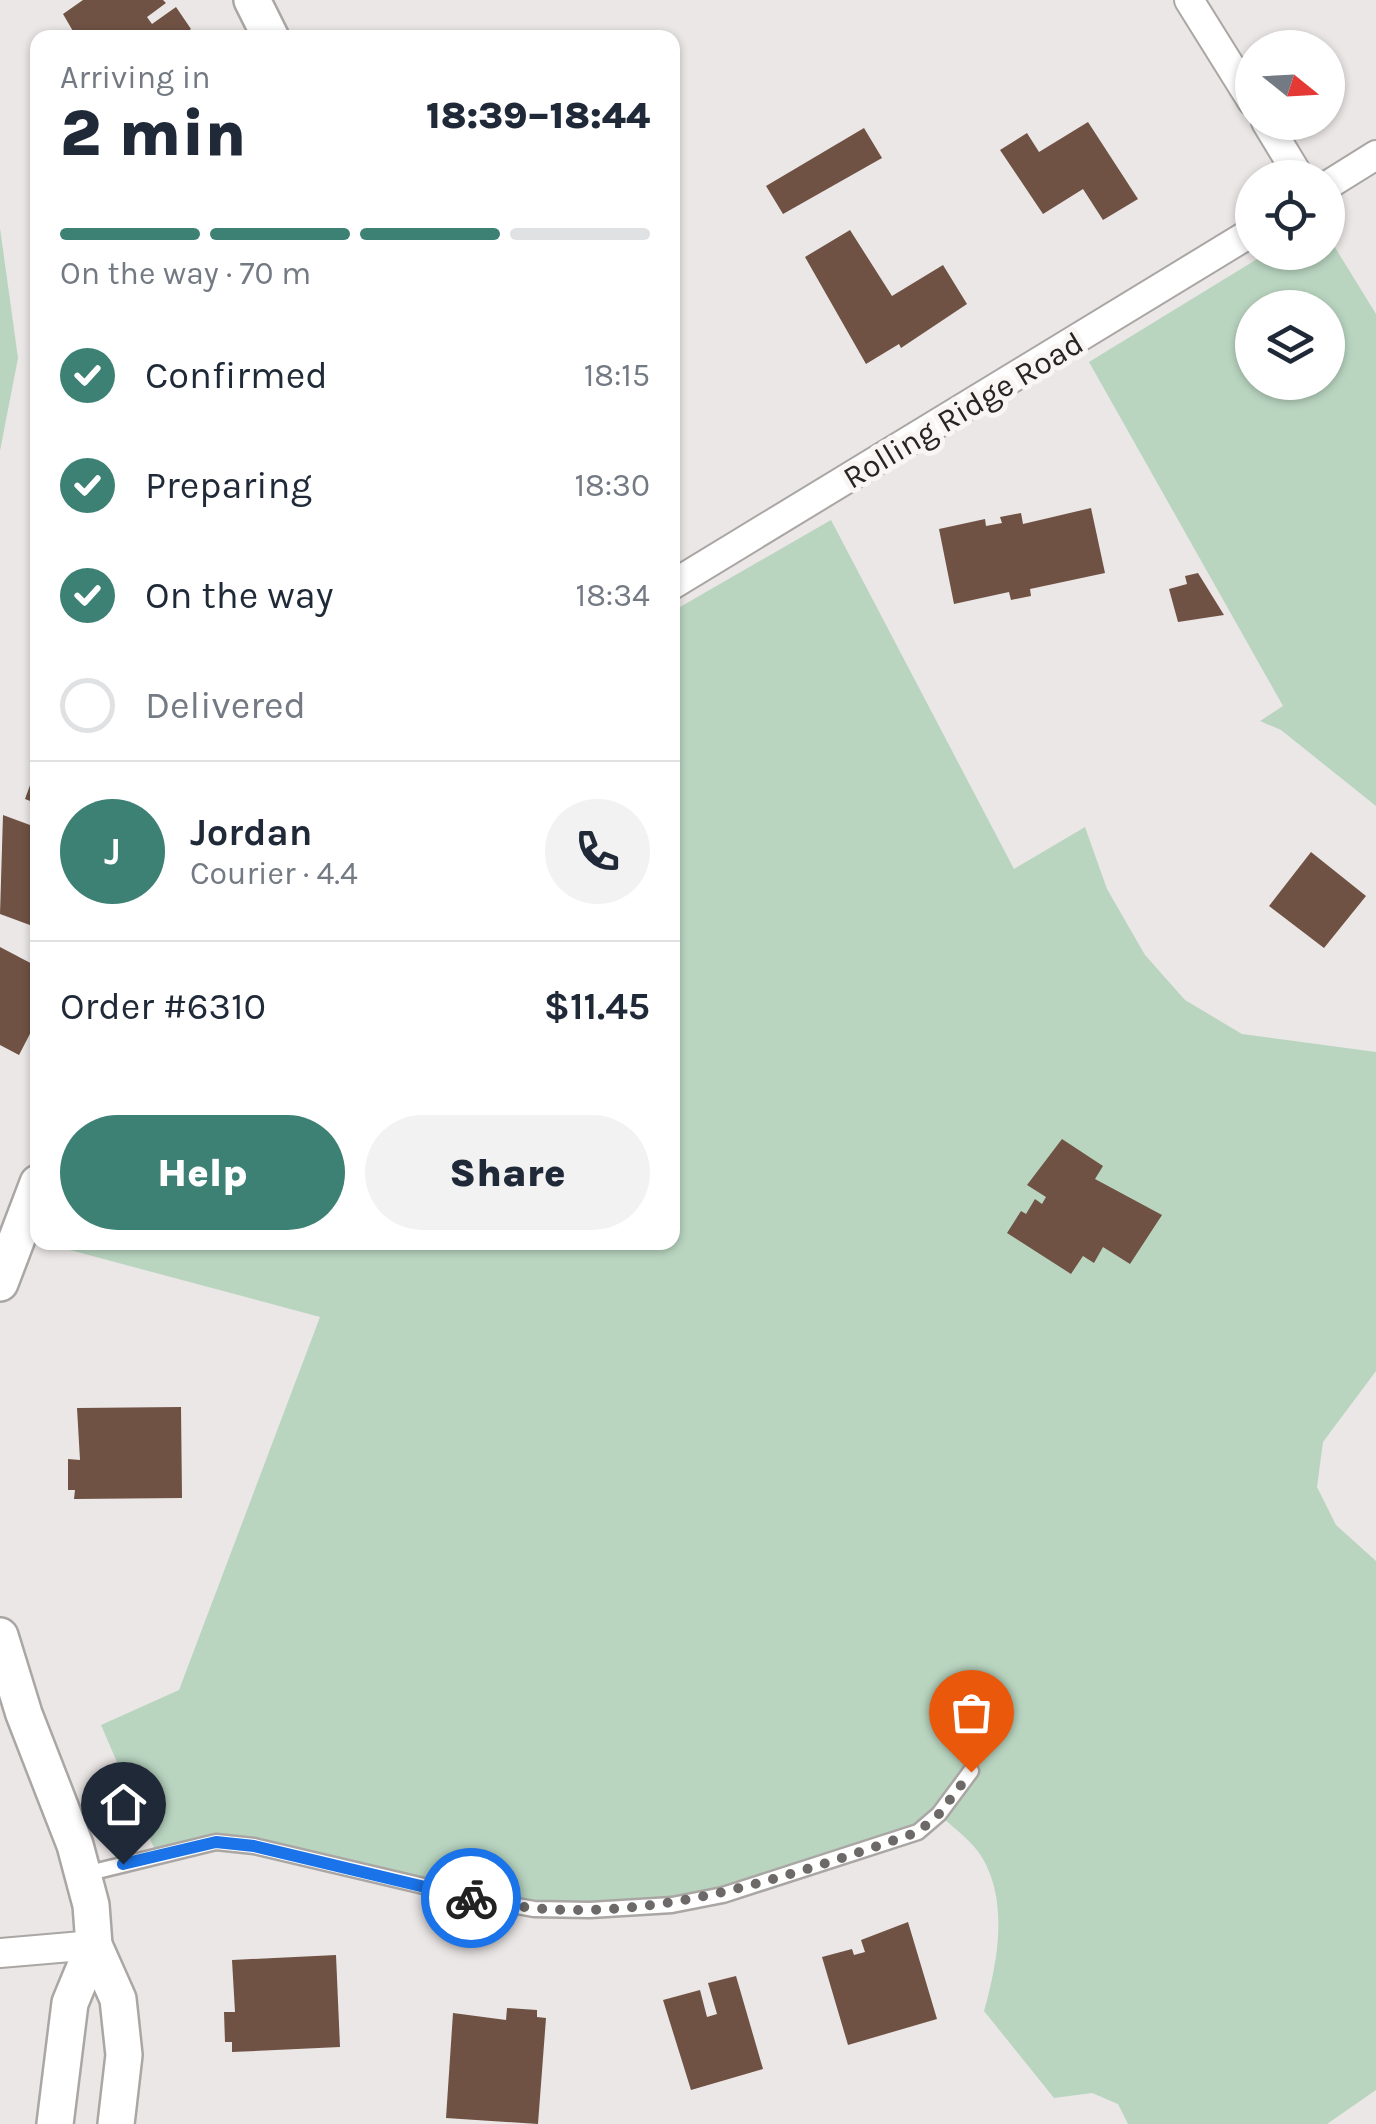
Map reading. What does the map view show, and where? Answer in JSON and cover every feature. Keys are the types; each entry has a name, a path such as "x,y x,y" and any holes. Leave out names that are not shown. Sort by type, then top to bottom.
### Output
{"street":[{"path":"252,0 267,30"},
{"path":"1189,0 1235,74"},
{"path":"1345,175 1376,156"},
{"name":"Rolling Ridge Road","path":"680,580 1235,242"},
{"path":"0,1283 30,1204"},
{"path":"0,1636 84,1874 94,1945 118,2000 124,2055 116,2124"},
{"path":"0,1953 94,1945"},
{"path":"54,2124 70,2003 94,1945"}],"lane":[{"path":"84,1874 216,1842 254,1846 534,1909 672,1905 722,1895 918,1832 939,1814 971,1772"}],"green space":[{"path":"0,228 18,358 0,451"},
{"path":"1345,264 1376,314 1376,806 1281,730 1260,721 1283,706 1089,362 1239,270 1345,270"},
{"path":"831,520 1014,869 1085,827 1107,889 1145,955 1185,1000 1242,1034 1376,1052 1376,1371 1323,1442 1317,1487 1336,1525 1376,1561 1376,2090 1327,2124 1128,2124 1118,2104 1092,2093 1054,2098 984,2011 998,1935 996,1896 979,1853 939,1814 918,1832 723,1895 534,1909 216,1842 157,1855 101,1725 179,1690 320,1317 70,1250 680,1250 680,607"}],"building":[{"path":"83,0 163,0 166,3 147,17 152,24 176,7 191,29 72,30 63,14"},
{"path":"1088,122 1138,199 1103,220 1083,189 1043,214 1000,150 1027,133 1039,152"},
{"path":"864,128 882,158 783,214 766,186"},
{"path":"850,230 892,296 943,265 967,304 901,348 899,344 866,364 805,257"},
{"path":"1091,508 1105,573 1030,589 1031,596 1011,600 1009,592 954,604 939,529 985,519 986,526 1002,523 1000,517 1021,513 1023,524"},
{"path":"1198,573 1224,615 1178,622 1169,589 1187,584 1185,576"},
{"path":"3,815 30,825 30,925 0,914"},
{"path":"1311,852 1366,896 1324,948 1269,906"},
{"path":"0,947 30,963 30,1034 19,1055 0,1045"},
{"path":"1062,1139 1103,1166 1095,1179 1162,1215 1130,1264 1103,1247 1094,1263 1083,1256 1071,1274 1007,1233 1021,1211 1026,1214 1035,1199 1042,1204 1046,1197 1027,1185"},
{"path":"181,1407 182,1498 74,1499 75,1490 68,1490 68,1459 80,1460 77,1408"},
{"path":"908,1922 937,2019 848,2045 822,1957 852,1949 854,1955 865,1952 861,1940"},
{"path":"336,1955 340,2047 232,2052 232,2042 225,2042 224,2012 235,2012 232,1960"},
{"path":"736,1976 763,2069 691,2090 663,2000 700,1990 707,2017 717,2014 708,1983"},
{"path":"507,2008 537,2010 537,2017 546,2018 538,2124 446,2118 453,2013 506,2020"}],"way so far":[{"path":"471,1898 534,1909 590,1910 672,1905 722,1895 918,1832 939,1814 971,1772"}],"route":[{"path":"123,1864 216,1842 254,1846 471,1898"}]}
